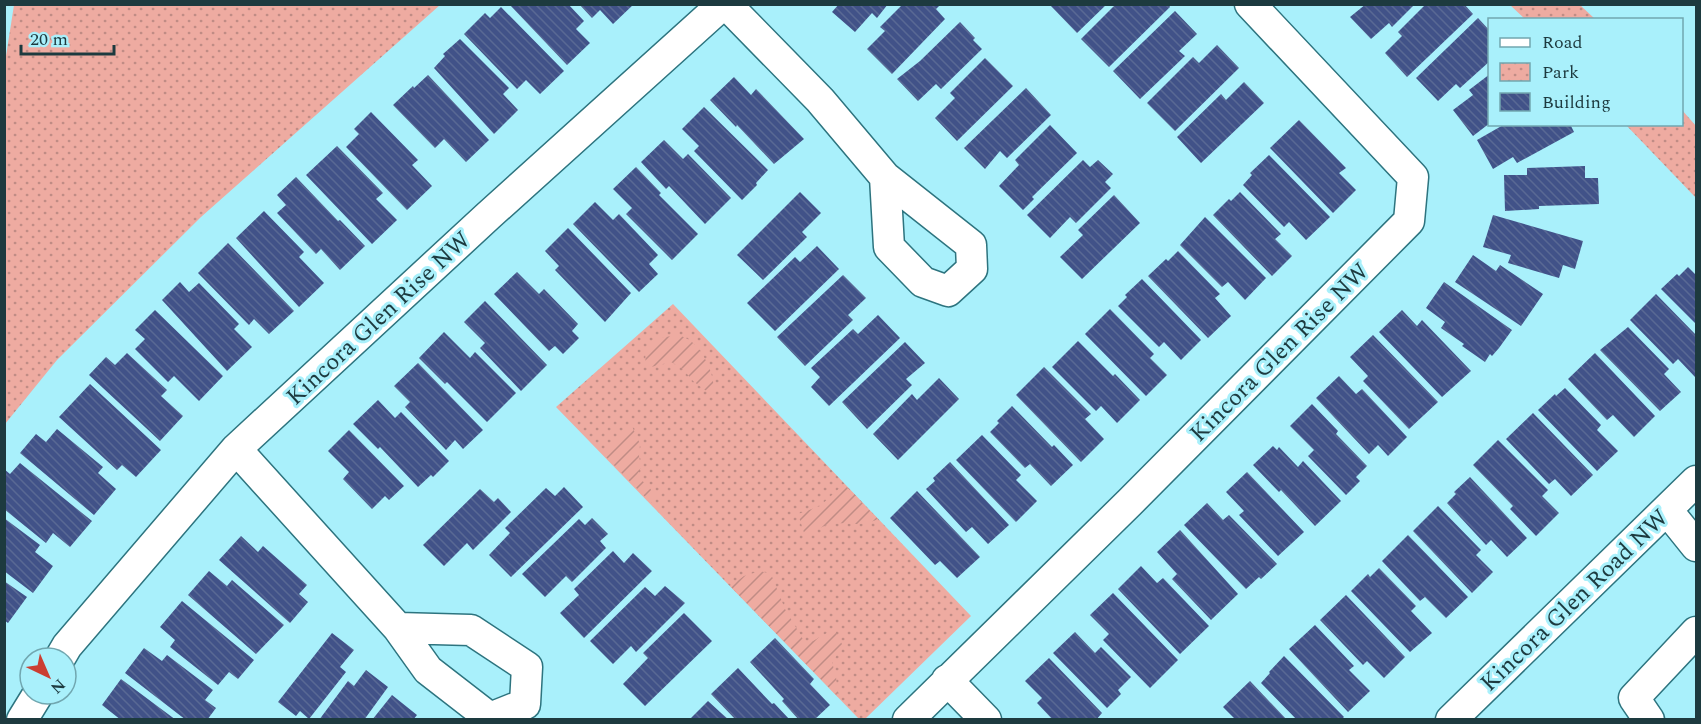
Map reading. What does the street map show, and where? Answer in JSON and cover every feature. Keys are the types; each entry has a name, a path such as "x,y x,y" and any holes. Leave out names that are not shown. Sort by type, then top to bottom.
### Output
{"street":[{"path":"725,4 820,100 885,177"},
{"name":"Kincora Glen Rise NW","path":"67,646 236,449 479,224 725,4"},
{"name":"Kincora Glen Rise NW","path":"914,718 947,680 1130,502 1409,221 1413,177 1250,4"},
{"path":"236,449 398,628"},
{"name":"Kincora Glen Road NW","path":"1451,720 1696,481"},
{"path":"1667,510 1696,546"},
{"path":"1649,720 1634,698 1696,632"},
{"path":"947,680 986,720"},
{"path":"22,720 31,706"}],"green space":[{"path":"14,4 440,5 201,217 57,360 5,424 4,57"},
{"path":"1510,5 1580,5 1594,18 1524,18"},
{"path":"1683,111 1696,126 1696,198 1627,126 1683,126"},
{"path":"673,304 971,616 865,719 859,719 556,407"},
{"path":"679,335 692,342 705,359 712,374 713,396 693,381 682,368 671,362 651,367 646,365 646,349 649,344 664,337"},
{"path":"631,424 640,444 641,467 637,475 652,491 651,503 603,454"},
{"path":"844,484 878,519 868,523 826,526 816,530 806,539 798,514 820,506"},
{"path":"760,571 771,574 785,609 804,641 813,641 834,629 843,646 832,662 838,697 730,586 744,576"}],"building":[{"path":"509,4 568,4 584,21 576,29 590,43 567,65"},
{"path":"579,4 634,4 613,24 600,10 592,18"},
{"path":"839,4 888,4 877,18 872,13 855,32 832,12"},
{"path":"903,4 941,4 936,9 945,19 892,74 867,49 885,31 880,27"},
{"path":"1049,4 1107,4 1077,33"},
{"path":"1116,4 1168,4 1170,7 1109,67 1081,39"},
{"path":"1366,4 1415,4 1392,27 1389,23 1371,39 1350,17"},
{"path":"1426,4 1464,4 1473,14 1407,77 1385,53 1402,36 1398,32"},
{"path":"501,7 564,71 540,94 526,80 517,89 464,34 485,13 490,18"},
{"path":"1175,11 1197,34 1179,51 1185,56 1140,99 1113,71"},
{"path":"1478,18 1488,29 1488,63 1460,88 1456,84 1438,101 1416,78"},
{"path":"960,22 982,49 941,89 936,84 918,101 897,79 920,61"},
{"path":"460,39 509,88 503,94 518,110 494,134 434,68 445,56 443,54"},
{"path":"1217,45 1239,68 1175,131 1147,103 1193,57 1199,63"},
{"path":"985,58 1013,86 957,141 935,118 955,98 950,93"},
{"path":"428,75 489,140 466,162 444,139 435,148 393,105"},
{"path":"1488,76 1488,125 1473,136 1453,110 1473,95 1469,90"},
{"path":"734,77 751,95 756,89 804,139 774,164 710,100"},
{"path":"1244,82 1264,103 1201,163 1177,137 1221,94 1226,100"},
{"path":"1026,88 1051,115 1007,158 1000,151 985,169 964,148"},
{"path":"704,107 768,170 742,200 694,151 699,146 682,129"},
{"path":"371,112 418,160 412,165 432,186 407,210 346,147 359,134 354,129"},
{"path":"1299,120 1346,168 1339,173 1356,190 1333,213 1270,148"},
{"path":"1050,125 1077,153 1032,197 1034,199 1023,210 999,186 1019,165 1015,160"},
{"path":"1502,126 1571,126 1574,132 1517,163 1513,157 1493,169 1477,140"},
{"path":"664,140 683,159 688,154 731,198 705,224 669,186 666,189 641,162"},
{"path":"337,146 383,193 376,199 397,220 372,244 306,175"},
{"path":"1269,155 1330,217 1306,240 1289,222 1284,227 1243,185 1252,175 1250,173"},
{"path":"1083,160 1090,167 1098,160 1113,174 1105,182 1111,188 1076,223 1070,217 1050,238 1027,215"},
{"path":"1585,166 1585,178 1598,178 1599,204 1539,206 1539,209 1505,211 1504,175 1527,175 1527,168"},
{"path":"636,167 661,193 659,195 698,234 672,260 626,214 632,208 613,189"},
{"path":"296,177 365,246 340,270 321,249 316,254 277,213 286,205 277,195"},
{"path":"800,192 821,213 802,232 807,237 763,280 737,255"},
{"path":"1240,192 1281,234 1275,239 1292,256 1272,276 1213,215 1229,199 1231,201"},
{"path":"1114,195 1140,223 1082,279 1060,257 1083,235 1078,230"},
{"path":"595,202 613,220 619,214 658,255 649,264 658,274 639,292 573,224"},
{"path":"264,211 304,252 299,257 324,283 299,307 236,238"},
{"path":"1493,215 1583,241 1575,269 1563,265 1559,278 1508,263 1511,255 1483,247"},
{"path":"1205,217 1266,278 1245,300 1228,282 1222,287 1180,245"},
{"path":"568,228 631,293 605,322 555,270 559,266 545,251"},
{"path":"228,243 294,311 269,334 254,319 249,325 198,273"},
{"path":"817,246 839,269 775,331 747,303 795,257 800,262"},
{"path":"1178,251 1220,294 1215,298 1231,316 1208,338 1148,276"},
{"path":"1473,255 1496,271 1500,265 1543,294 1521,326 1455,282"},
{"path":"1688,267 1696,275 1696,324 1661,289"},
{"path":"517,272 539,294 544,289 578,324 572,331 579,338 563,354 555,346 549,351 494,294"},
{"path":"843,275 866,298 848,315 853,320 805,366 777,337"},
{"path":"1142,279 1201,340 1181,360 1164,342 1159,347 1118,306 1127,297 1125,295"},
{"path":"180,282 189,292 199,283 239,324 234,329 252,347 227,371 162,300"},
{"path":"1444,282 1512,330 1485,362 1441,328 1445,322 1426,308"},
{"path":"1656,294 1696,335 1695,377 1678,359 1673,364 1630,320"},
{"path":"485,301 547,365 521,391 480,348 485,343 464,322"},
{"path":"1110,309 1154,354 1150,358 1167,375 1146,396 1085,334"},
{"path":"155,310 223,376 199,401 174,376 168,382 135,349 145,339 135,330"},
{"path":"1402,310 1417,326 1422,320 1471,371 1442,397 1379,332"},
{"path":"878,315 900,338 829,406 811,387 820,377 811,368 853,329 858,334"},
{"path":"1628,327 1669,369 1664,374 1681,392 1660,411 1600,350"},
{"path":"444,332 470,358 475,352 516,393 487,422 419,358"},
{"path":"1373,335 1438,402 1409,429 1363,381 1368,376 1350,357"},
{"path":"1078,341 1140,400 1117,423 1101,406 1096,411 1052,367"},
{"path":"905,342 925,363 906,379 912,385 867,429 842,402"},
{"path":"127,353 167,390 161,396 183,416 160,441 89,375 106,357 115,365"},
{"path":"1595,353 1655,416 1634,437 1613,415 1607,420 1568,379"},
{"path":"418,363 483,430 463,449 455,440 446,450 405,407 410,402 394,386"},
{"path":"1044,367 1091,414 1085,419 1104,439 1081,462 1016,395"},
{"path":"1339,376 1356,394 1362,389 1407,437 1388,456 1378,445 1369,454 1316,398"},
{"path":"939,378 959,399 898,460 873,434 912,394 917,400"},
{"path":"90,384 161,450 136,477 122,465 117,470 59,417"},
{"path":"1565,388 1601,425 1597,430 1618,451 1597,471 1538,410"},
{"path":"378,400 395,418 401,412 449,461 433,477 431,475 418,487 380,447 378,449 353,424"},
{"path":"1312,404 1338,431 1336,434 1367,466 1356,477 1360,481 1346,495 1308,456 1314,450 1290,426"},
{"path":"1012,406 1073,465 1051,486 1030,464 1025,468 990,432"},
{"path":"1533,413 1593,475 1571,496 1555,479 1549,484 1506,439"},
{"path":"57,429 103,467 98,473 116,489 94,515 20,453 36,434 46,442"},
{"path":"349,430 404,486 389,500 385,496 372,509 343,479 349,472 328,451"},
{"path":"982,435 1021,475 1016,480 1037,501 1016,522 956,460"},
{"path":"1498,440 1548,490 1542,496 1559,513 1536,536 1510,509 1513,506 1473,465"},
{"path":"1273,446 1277,450 1279,447 1298,467 1303,461 1341,501 1315,526 1281,490 1279,492 1253,465"},
{"path":"950,462 1009,525 988,544 972,527 966,532 926,489 935,481 933,478"},
{"path":"20,463 92,521 70,547 53,533 46,543 4,509 4,469 10,474"},
{"path":"1247,472 1304,532 1278,556 1239,515 1244,511 1226,492"},
{"path":"1470,477 1527,538 1507,557 1491,540 1486,545 1447,503 1456,494 1454,492"},
{"path":"564,487 583,507 511,577 489,555 510,533 505,528 546,488 555,496"},
{"path":"480,489 494,502 498,498 511,512 473,550 467,543 444,566 423,545"},
{"path":"917,491 980,557 957,578 940,561 935,565 890,518"},
{"path":"1207,503 1223,520 1229,515 1277,564 1246,589 1184,525"},
{"path":"1438,506 1481,550 1476,555 1493,572 1472,593 1413,531"},
{"path":"4,518 40,545 35,552 53,566 33,593 4,571"},
{"path":"592,518 608,534 600,541 606,548 572,582 566,576 545,597 522,574 579,519 585,525"},
{"path":"1180,530 1238,594 1211,620 1172,579 1177,574 1157,552"},
{"path":"1408,535 1468,597 1446,618 1425,597 1420,601 1382,561"},
{"path":"241,536 258,552 263,546 307,585 299,594 308,602 290,623 219,560"},
{"path":"613,551 624,563 633,553 652,571 584,638 560,613 579,595 574,589"},
{"path":"1141,566 1157,583 1163,578 1209,626 1180,654 1118,589"},
{"path":"1379,568 1416,606 1411,611 1432,633 1410,652 1351,591 1368,574 1370,577"},
{"path":"209,571 227,586 232,580 284,625 256,654 188,595"},
{"path":"4,581 27,597 8,623 4,620"},
{"path":"665,586 685,603 636,652 631,646 613,664 590,641 645,587 655,596"},
{"path":"1113,593 1178,660 1150,688 1103,640 1109,634 1090,615"},
{"path":"1346,595 1405,657 1384,678 1367,661 1363,665 1320,620"},
{"path":"182,601 254,660 238,679 229,672 218,685 170,647 175,640 160,627"},
{"path":"684,613 712,641 645,706 623,684 648,658 643,653"},
{"path":"1315,625 1354,666 1349,670 1370,691 1348,712 1289,649"},
{"path":"1075,632 1095,653 1101,647 1131,677 1118,690 1121,694 1107,708 1053,653"},
{"path":"332,633 354,650 340,667 346,672 309,719 300,711 296,716 278,702"},
{"path":"775,638 814,679 810,684 830,705 814,720 799,720 782,701 784,699 750,662"},
{"path":"144,648 162,661 167,655 213,690 205,700 216,708 207,720 186,720 125,673"},
{"path":"1284,656 1344,717 1341,720 1297,720 1261,683"},
{"path":"1049,658 1102,713 1096,720 1053,720 1037,703 1042,698 1025,681"},
{"path":"738,668 790,720 736,720 711,694"},
{"path":"366,670 388,687 364,720 319,720 348,681 354,686"},
{"path":"121,679 176,720 121,720 102,705"},
{"path":"1250,681 1287,720 1236,720 1223,707"},
{"path":"392,695 417,715 413,720 372,720"},
{"path":"708,701 720,712 729,720 689,720"}]}
